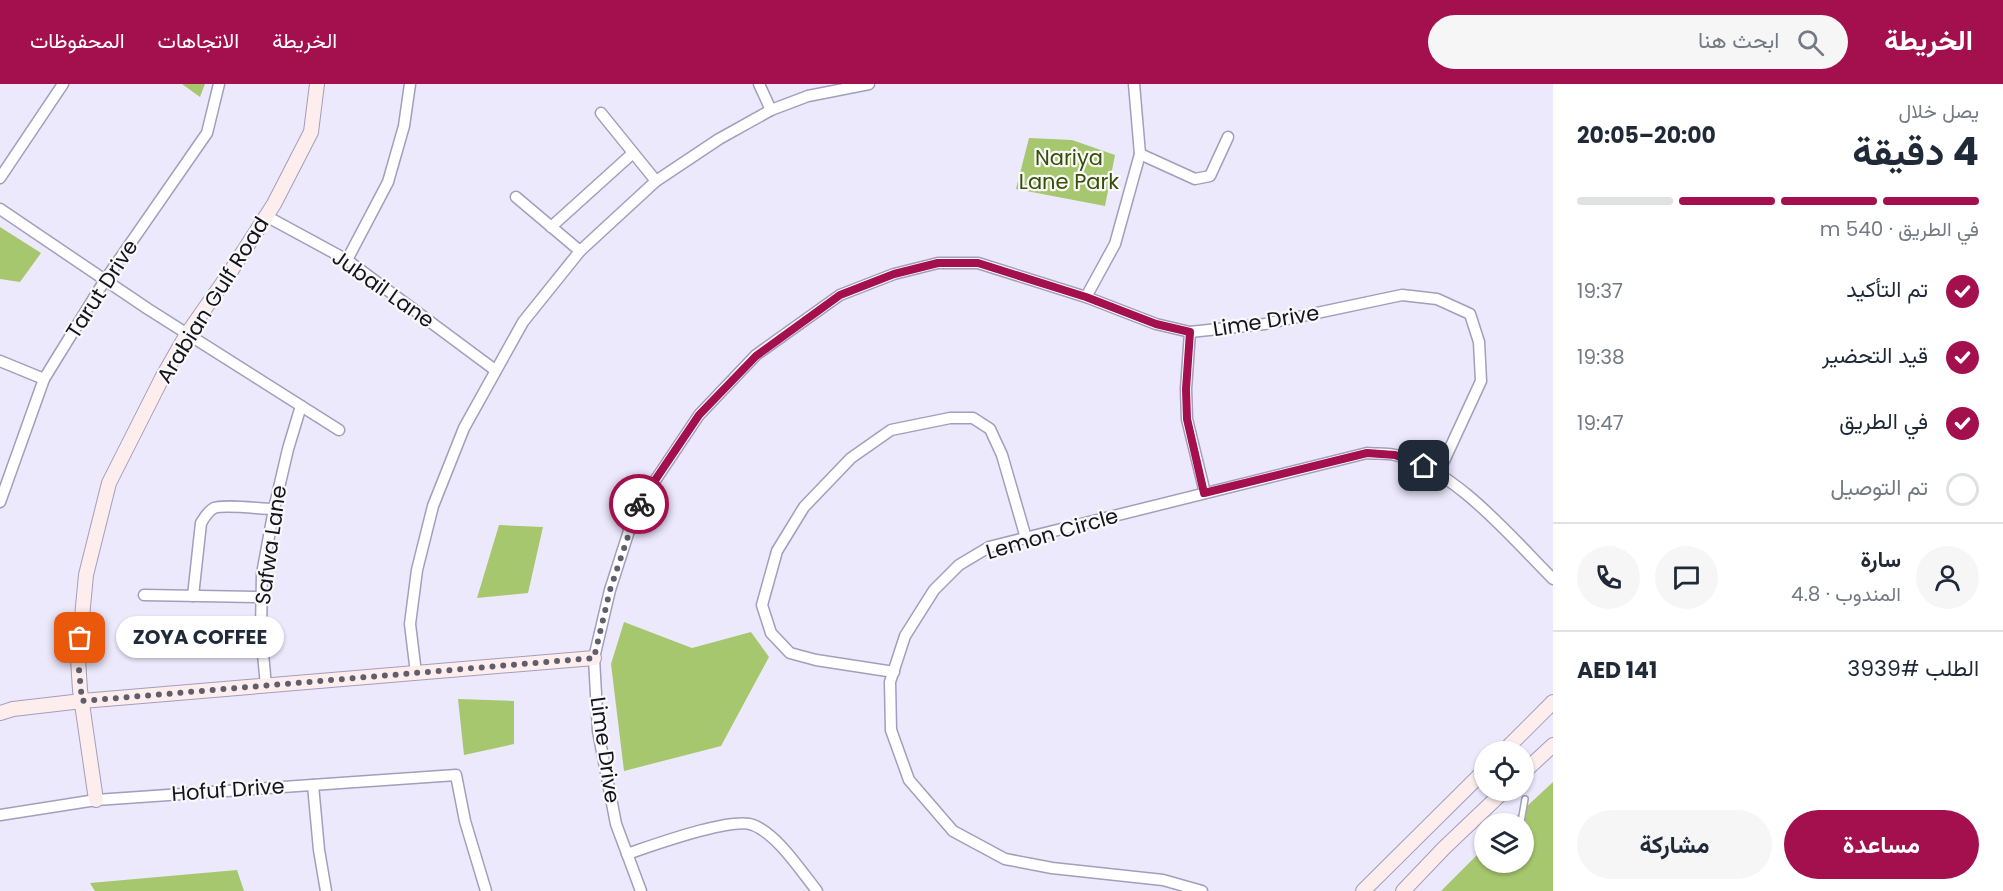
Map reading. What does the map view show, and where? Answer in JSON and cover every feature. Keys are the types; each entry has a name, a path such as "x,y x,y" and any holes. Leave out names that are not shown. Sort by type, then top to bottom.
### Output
{"main road":[{"name":"Arabian Gulf Road","path":"96,800 78,659 86,575 109,483 187,334 266,216 311,132 317,84"},
{"path":"0,713 13,709 82,701 594,658"},
{"path":"1514,741 1553,702"},
{"path":"1534,763 1553,745"},
{"path":"1363,891 1474,781"},
{"path":"1403,891 1493,801"}],"street":[{"path":"0,178 63,84"},
{"name":"Tarut Drive","path":"0,500 44,379 105,280 207,133 219,84"},
{"path":"347,260 388,182 404,126 410,84"},
{"path":"759,84 771,110"},
{"path":"416,673 410,624 417,570 433,506 464,428 523,322 580,251 656,181 719,139 771,110 808,96 869,84"},
{"path":"1086,297 1115,244 1140,154 1134,84"},
{"path":"601,113 656,181"},
{"path":"1140,154 1195,179 1203,178 1210,176 1228,137"},
{"path":"551,227 633,153"},
{"path":"516,197 580,251"},
{"path":"0,209 187,334 339,430"},
{"name":"Jubail Lane","path":"266,216 347,260 495,370"},
{"name":"Lime Drive","path":"641,891 616,824 598,731 594,658 610,590 636,508 699,415 756,356 840,295 894,274 938,263 978,263 1086,297 1156,324 1190,332 1265,324 1402,295 1437,299 1470,314 1479,342 1481,381 1438,474"},
{"path":"1190,332 1186,389 1187,419 1204,493"},
{"path":"0,361 44,379"},
{"name":"Safwa Lane","path":"266,686 261,632 262,574 288,449 301,406"},
{"path":"892,677 882,670 816,660 790,652 771,633 762,605 777,551 804,507 851,458 891,430 950,418 973,418 990,429 1002,455 1026,538"},
{"name":"Lemon Circle","path":"1202,891 1163,880 1052,868 1005,859 953,831 909,780 891,730 892,677 904,636 934,590 959,565 989,547 1367,453 1395,455 1424,466 1450,480 1553,579"},
{"path":"194,596 201,523 207,514 214,508 227,507 274,510"},
{"path":"144,595 261,597"},
{"name":"Hofuf Drive","path":"0,814 96,800 456,775 465,821 486,891"},
{"path":"313,784 319,850 326,891"},
{"path":"627,854 696,832 751,824 768,834 817,891"}],"green space":[{"path":"182,84 205,84 200,97"},
{"name":"Nariya Lane Park","path":"1029,138 1072,140 1115,155 1105,206 1016,189"},
{"path":"0,227 41,253 20,282 0,279"},
{"path":"499,525 543,527 528,593 477,598"},
{"path":"624,622 692,648 751,632 769,657 721,746 624,771 611,664"},
{"path":"458,699 514,701 514,744 464,755"},
{"path":"1553,782 1553,891 1441,891 1474,858 1474,873 1534,873 1534,813 1520,813"},
{"path":"237,870 244,891 95,891 90,883"}],"way so far":[{"path":"80,638 78,659 82,701 594,658 610,590 639,504"}],"place":[{"name":"ZOYA COFFEE","path":"80,638"}],"route":[{"path":"639,504 699,415 756,356 840,295 894,274 938,263 978,263 1086,297 1156,324 1190,332 1186,389 1187,419 1204,493 1367,453 1395,455 1424,466"}]}
